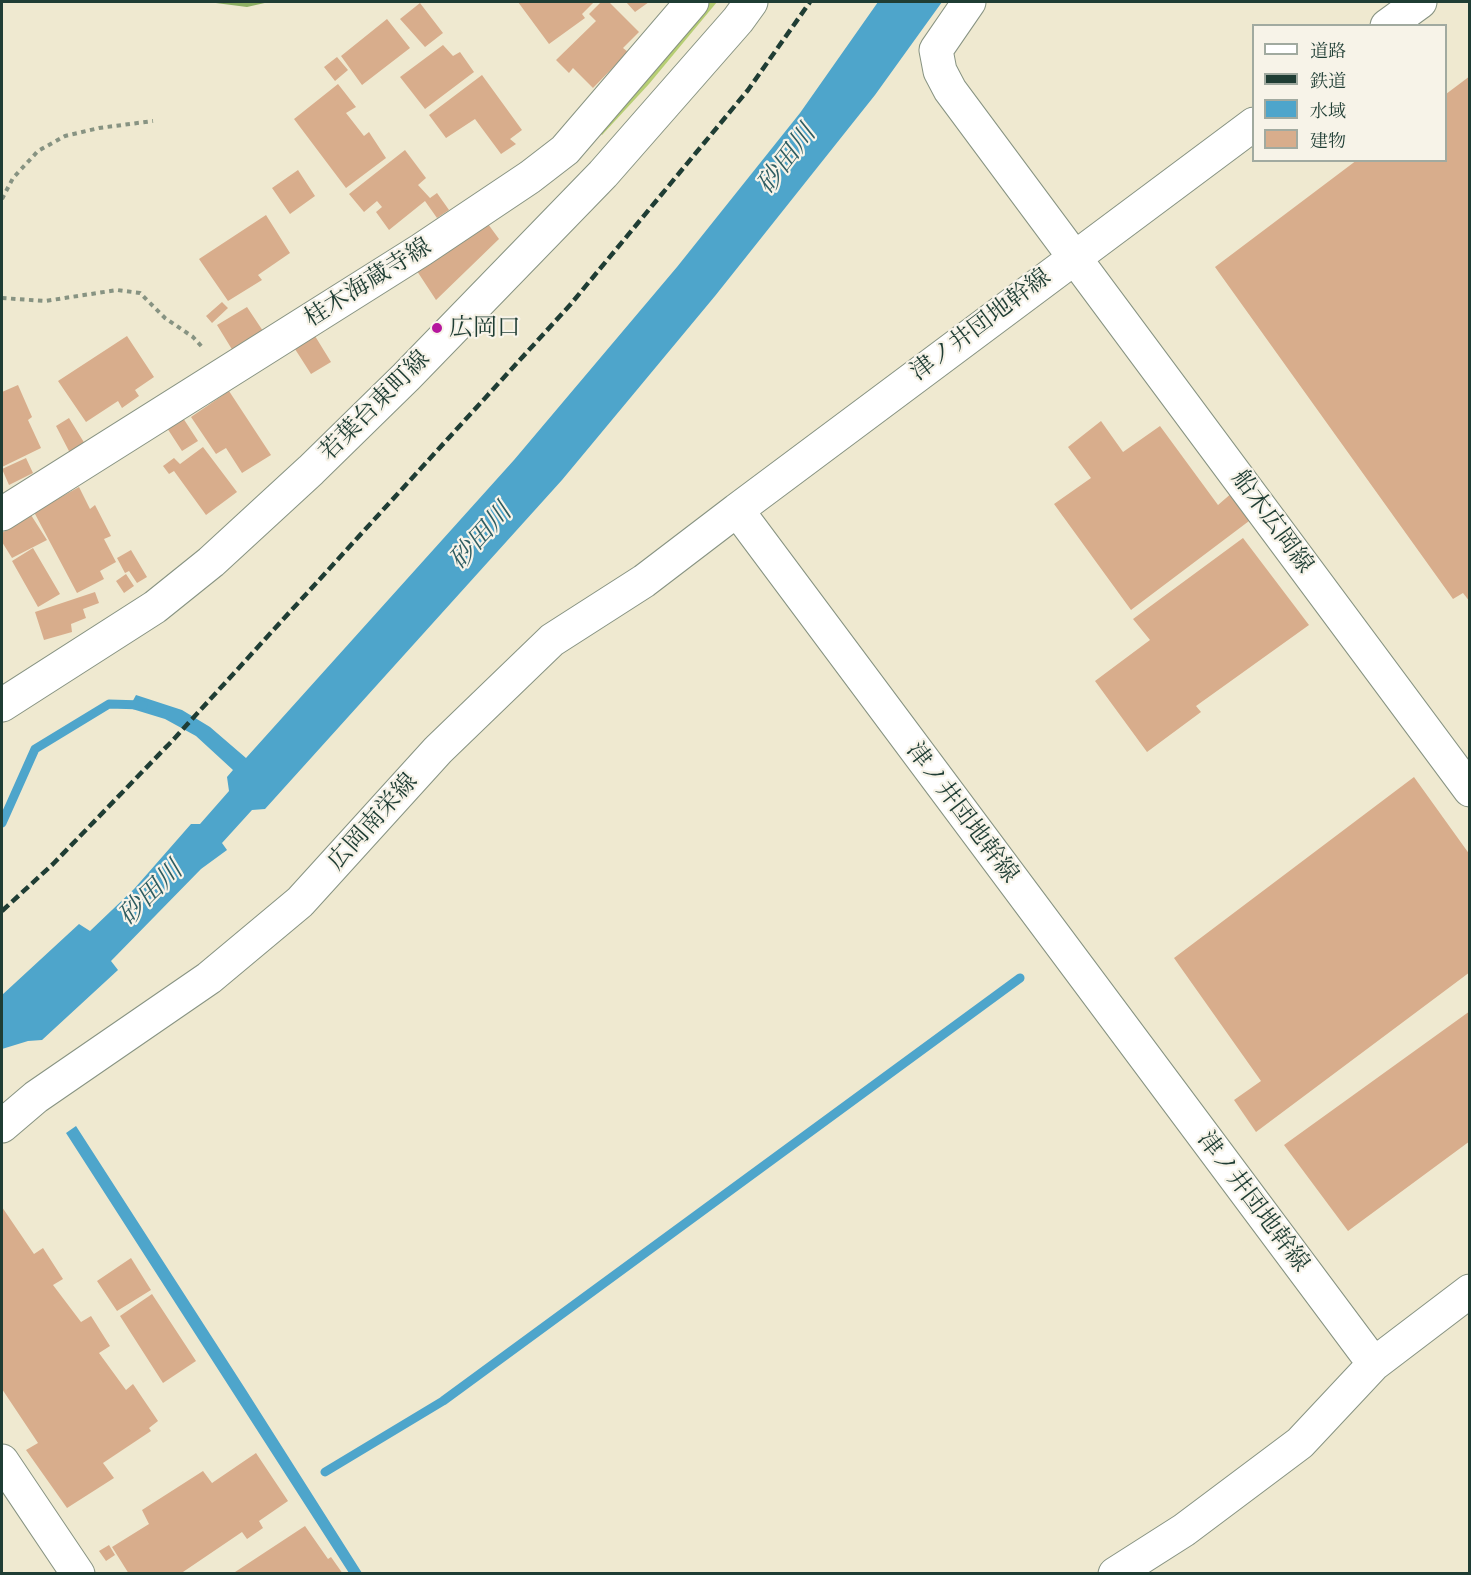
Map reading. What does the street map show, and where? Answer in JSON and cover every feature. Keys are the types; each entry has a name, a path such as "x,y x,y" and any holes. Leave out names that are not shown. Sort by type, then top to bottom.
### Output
{"street":[{"name":"桂木海蔵寺線","path":"2,514 421,250 565,150 692,2"},
{"name":"若葉台東町線","path":"2,705 155,607 211,562 311,470 406,377 603,174 738,20 751,2"},
{"name":"船木広岡線","path":"969,2 936,50 940,71 950,90 1047,222 1075,255 1470,790"},
{"path":"1390,24 1420,2"},
{"name":"津ノ井団地幹線","path":"1252,125 1075,255 737,510 1374,1364"},
{"path":"565,150 603,174"},
{"name":"広岡南栄線","path":"2,1126 36,1097 209,978 300,903 438,750 552,640 644,581 737,510"},
{"path":"1115,1574 1184,1530 1300,1443 1374,1364 1470,1291"},
{"path":"2,1461 78,1574"}],"path":[{"path":"2,199 13,178 38,151 65,136 99,128 153,121"},
{"path":"2,298 45,301 117,290 140,293 165,318 193,338 226,373"}],"green space":[{"path":"208,2 269,2 247,7"},
{"path":"706,2 717,2 649,84 602,135 600,133"}],"water":[{"name":"砂田川","path":"878,2 942,2 875,95 715,296 562,480 265,809 252,810 222,843 227,850 201,869 111,961 118,970 42,1040 28,1041 2,1049 2,995 79,924 90,931 134,889 191,824 200,824 229,791 227,777 233,770 196,736 165,719 129,708 136,695 182,710 210,727 246,758 514,460 677,267 800,113"},
{"path":"76,1126 362,1573 349,1573 66,1133"}],"building":[{"path":"518,2 594,2 582,14 585,18 549,44"},
{"path":"601,2 609,2 639,32 623,48 628,52 593,88 573,68 569,73 556,60 596,21 589,14"},
{"path":"626,2 649,2 635,12"},
{"path":"420,3 443,33 425,47 400,19"},
{"path":"387,19 410,48 362,85 341,56"},
{"path":"443,45 453,56 460,52 474,72 425,109 400,77"},
{"path":"337,57 348,70 335,81 324,67"},
{"path":"482,75 522,130 510,139 516,144 501,154 475,119 446,138 429,115"},
{"path":"1470,76 1470,602 1463,593 1453,599 1215,267 1354,162 1447,162 1447,93"},
{"path":"338,84 356,107 346,113 364,136 369,132 386,158 346,188 294,119"},
{"path":"405,150 426,178 418,185 430,198 437,193 449,210 437,218 425,201 389,230 376,212 382,207 377,201 364,212 349,194"},
{"path":"298,170 315,196 290,214 272,188"},
{"path":"266,215 290,253 258,275 262,280 228,301 199,259"},
{"path":"488,224 499,239 436,300 417,271"},
{"path":"222,302 228,308 212,323 206,316"},
{"path":"247,307 263,331 233,351 217,325"},
{"path":"127,336 154,377 135,390 139,396 122,408 118,401 86,422 58,381"},
{"path":"315,336 331,362 311,374 295,349"},
{"path":"18,385 32,417 28,420 41,448 2,467 2,392"},
{"path":"229,391 271,455 242,473 226,448 216,454 191,417"},
{"path":"69,418 85,444 70,453 56,426"},
{"path":"183,418 198,441 182,451 167,428"},
{"path":"1101,421 1123,452 1160,426 1218,505 1233,492 1253,518 1131,610 1054,504 1091,478 1068,447"},
{"path":"203,447 237,492 206,515 174,471 169,474 163,466 174,458 180,464"},
{"path":"26,458 33,473 9,485 2,469"},
{"path":"79,487 90,509 95,505 111,536 104,539 116,562 100,571 104,579 77,593 34,512"},
{"path":"31,515 47,540 12,558 2,542 2,533"},
{"path":"1243,538 1309,625 1196,706 1201,712 1147,752 1095,681 1150,640 1133,619"},
{"path":"33,548 60,594 38,607 12,561"},
{"path":"131,550 147,577 137,583 129,571 125,573 117,558"},
{"path":"126,574 134,586 124,593 116,581"},
{"path":"95,592 99,603 83,609 86,618 71,624 72,632 44,640 35,612"},
{"path":"1414,777 1470,855 1470,972 1256,1132 1234,1100 1261,1081 1174,958"},
{"path":"1470,1011 1470,1141 1348,1231 1284,1145"},
{"path":"2,1207 34,1254 43,1248 63,1279 53,1285 81,1322 91,1316 110,1346 99,1353 126,1390 133,1384 158,1421 149,1428 151,1431 103,1463 114,1478 67,1508 26,1450 38,1443 2,1389"},
{"path":"131,1258 151,1290 117,1311 97,1281"},
{"path":"152,1294 196,1361 163,1383 120,1316"},
{"path":"256,1453 288,1501 259,1521 263,1528 247,1539 242,1532 180,1574 129,1574 112,1547 149,1524 142,1510 203,1471 212,1483"},
{"path":"305,1526 328,1559 331,1557 343,1574 232,1574"},
{"path":"109,1545 115,1555 106,1561 99,1551"}],"waterway":[{"path":"2,823 35,749 109,704 143,705"},
{"path":"325,1472 443,1401 1020,978"}],"railway":[{"path":"2,911 53,864 173,740 570,305 748,90 810,2"}],"place":[{"name":"広岡口","path":"437,328"}]}
